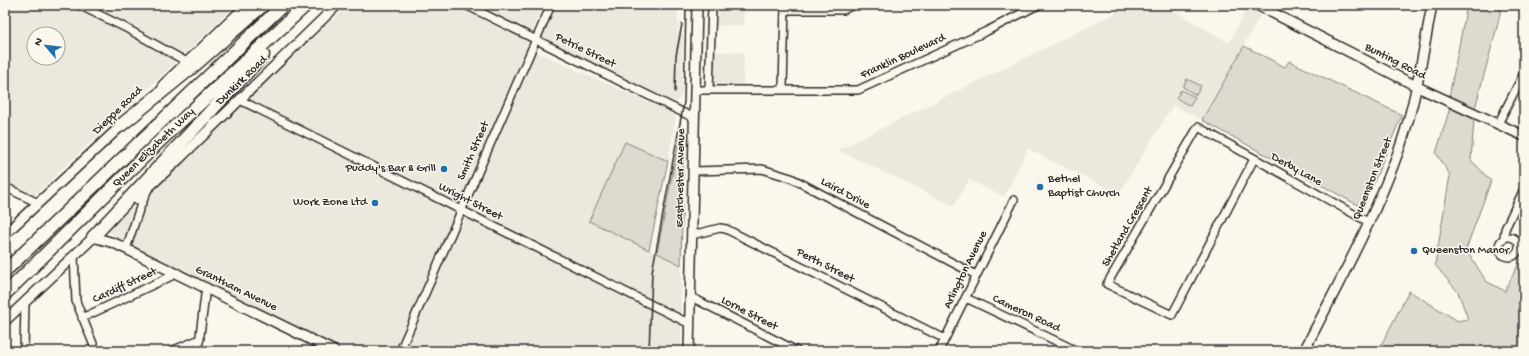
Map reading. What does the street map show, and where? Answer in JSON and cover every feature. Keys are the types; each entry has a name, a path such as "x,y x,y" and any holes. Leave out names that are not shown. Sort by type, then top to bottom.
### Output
{"highway":[{"path":"120,126 196,65 263,5"},
{"name":"Queen Elizabeth Way","path":"5,271 283,5"},
{"name":"Queen Elizabeth Way","path":"5,294 168,133 306,5"},
{"path":"93,237 269,49 288,22"}],"street":[{"path":"79,5 124,27 187,62"},
{"name":"Dieppe Road","path":"5,234 247,5"},
{"name":"Dunkirk Road","path":"109,221 149,187 337,5"},
{"name":"Petrie Street","path":"466,5 694,118"},
{"name":"Smith Street","path":"400,351 551,5"},
{"name":"Eastchester Avenue","path":"689,351 697,5"},
{"path":"709,89 712,5"},
{"path":"783,89 785,8 843,10 853,5"},
{"name":"Franklin Boulevard","path":"695,90 858,90 987,31 1038,5"},
{"name":"Bunting Road","path":"1257,5 1417,86 1524,136"},
{"name":"Queenston Street","path":"1304,351 1370,223 1400,148 1417,86 1432,5"},
{"path":"1498,124 1524,73"},
{"name":"Wright Street","path":"240,100 690,324"},
{"name":"Shetland Crescent","path":"1213,136 1198,127 1107,284 1172,315 1254,160"},
{"name":"Derby Lane","path":"1213,136 1370,223"},
{"name":"Laird Drive","path":"694,171 762,169 791,178 976,275"},
{"path":"5,187 38,203"},
{"path":"126,249 139,210 149,187"},
{"path":"1504,238 1505,229 1524,189"},
{"name":"Arlington Avenue","path":"939,351 1014,200"},
{"path":"109,221 107,233 114,242"},
{"name":"Perth Street","path":"692,235 720,228 726,229 945,339"},
{"path":"5,321 93,237"},
{"name":"Grantham Avenue","path":"93,237 114,242 334,351"},
{"path":"74,256 76,301 96,351"},
{"name":"Cardiff Street","path":"82,318 178,273"},
{"path":"198,351 206,287"},
{"name":"Lorne Street","path":"691,297 797,351"},
{"name":"Cameron Road","path":"966,298 1077,351"},
{"path":"24,351 25,302"},
{"path":"171,351 200,338"}],"shaded area":[{"path":"5,5 236,5 33,197 5,183"},
{"path":"348,5 544,5 526,47 676,115 668,161 625,142 590,221 681,265 681,351 347,351 117,238 108,231"},
{"path":"555,5 678,5 678,32 683,34 682,95 676,103 541,38"},
{"path":"713,5 744,5 744,25 713,26"},
{"path":"1132,5 1164,5 1229,43 1248,6 1261,14 1202,120 1173,105 1119,194 1028,149 1004,197 969,180 954,206 838,150"},
{"path":"1467,5 1502,5 1475,108 1449,97"},
{"path":"1244,46 1285,67 1289,61 1402,115 1363,208 1202,120"},
{"path":"711,52 744,52 743,88 710,87"},
{"path":"1187,79 1201,86 1196,95 1183,87"},
{"path":"1181,90 1195,97 1190,106 1176,98"},
{"path":"1450,108 1474,119 1471,160 1491,181 1466,249 1486,281 1505,291 1524,252 1524,351 1378,351 1409,291 1458,321 1468,319 1458,292 1435,265 1450,175 1436,153"},
{"path":"680,135 684,135 681,265 657,253"},
{"path":"625,142 668,161 649,250 589,221"}],"railway":[{"path":"649,351 652,272 684,102 686,5"},
{"path":"675,92 676,56 682,24"}],"place":[{"name":"Puddy's Bar & Grill","path":"444,169"},
{"name":"Bethel Baptist Church","path":"1040,187"},
{"name":"Work Zone Ltd","path":"375,203"},
{"name":"Queenston Manor","path":"1414,251"}]}
